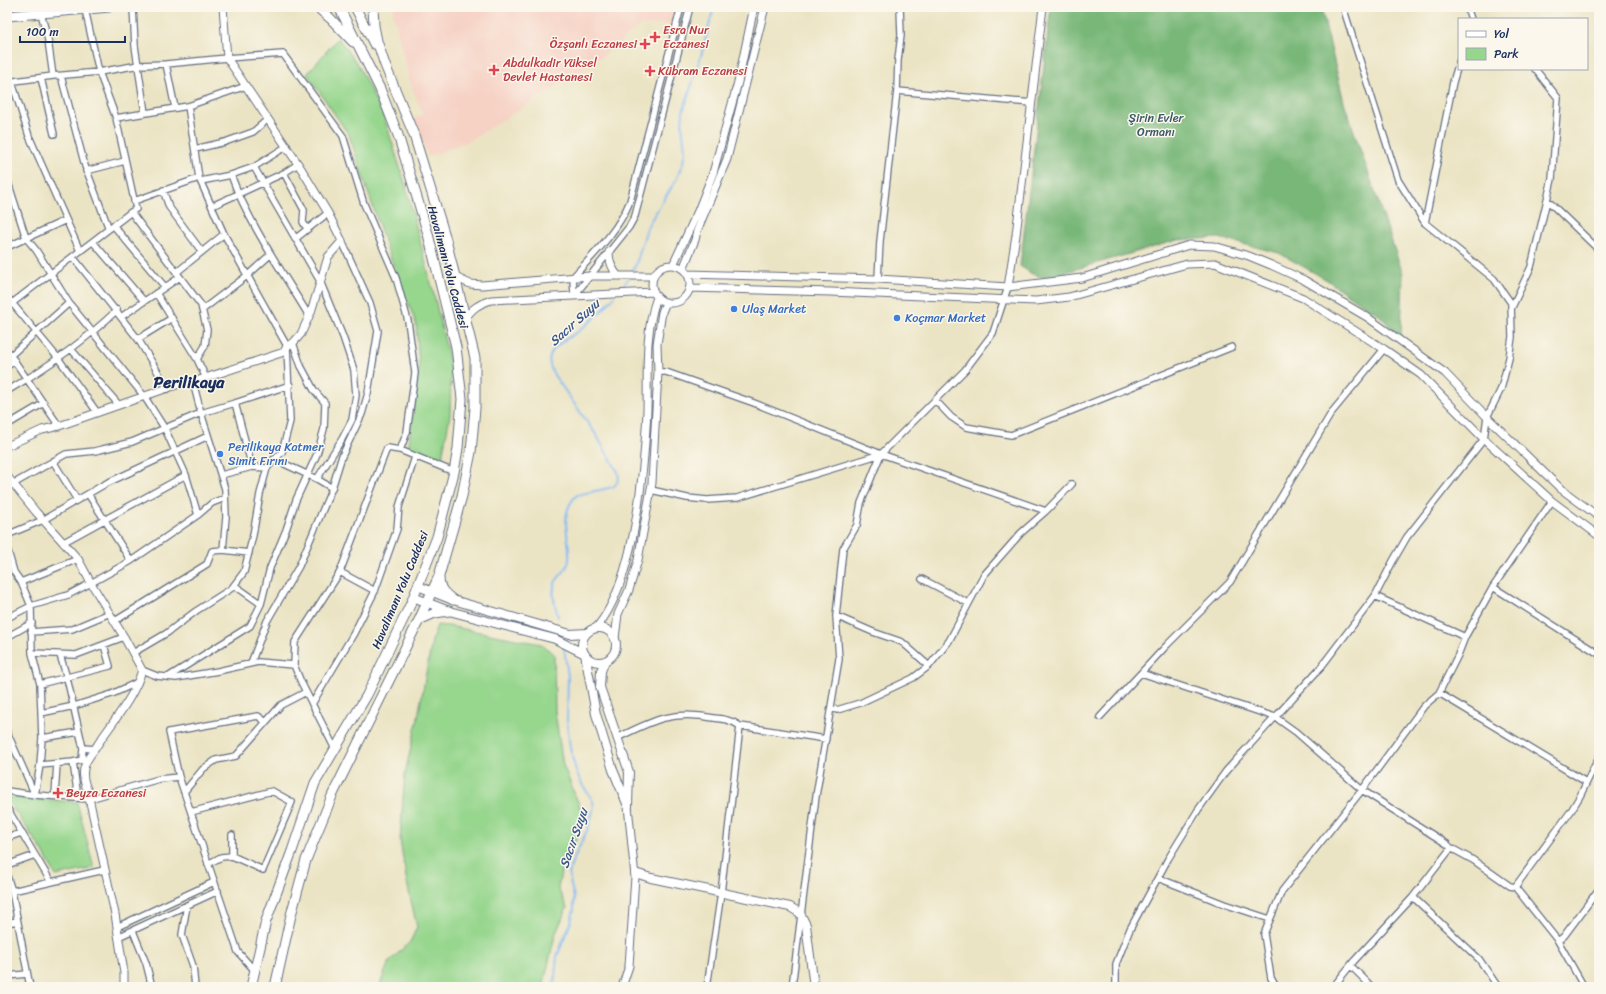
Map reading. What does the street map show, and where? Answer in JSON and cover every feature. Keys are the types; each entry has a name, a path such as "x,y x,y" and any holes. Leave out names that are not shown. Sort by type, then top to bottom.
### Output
{"main road":[{"path":"7,16 110,7"},
{"path":"317,7 350,39 364,59"},
{"name":"Havalimanı Yolu Caddesi","path":"251,987 266,921 315,783 367,695 414,597 437,537 454,472 462,399 456,347 428,234 398,135 380,89 339,7"},
{"path":"355,7 385,65"},
{"path":"373,7 374,26 385,65"},
{"name":"Havalimanı Yolu Caddesi","path":"275,987 291,915 306,860 332,796 419,620 439,576 462,496 471,452 475,358 446,236 414,135 385,65"},
{"path":"439,576 439,584 442,592 453,600"},
{"path":"414,597 449,610 555,639 585,654 594,661 605,661 610,658 616,649 615,638 607,629 596,628 586,634 570,634 453,600 418,586"},
{"path":"419,620 435,613 449,610"},
{"path":"586,634 582,644 596,714 613,770 628,806"},
{"path":"605,661 601,671 600,687 629,772 628,806"},
{"path":"635,873 651,878 790,907 800,913 806,925 814,987"}],"street":[{"path":"133,7 135,46 145,113"},
{"path":"223,7 227,58 287,146 328,213 342,240 370,303 378,331 368,393 362,414 342,456 332,488 299,566 267,621 251,663"},
{"path":"574,296 573,277 609,237 624,216 630,201 681,7"},
{"path":"574,296 629,227 635,216 690,7"},
{"path":"673,265 698,211 713,173 738,82 754,7"},
{"path":"765,7 727,159 697,231 685,271 690,281 690,288 687,294 678,302 666,302 656,294 652,287 654,276 662,267 673,265 685,271 878,279 1008,287 1082,278 1189,245 1214,246 1249,256 1304,280 1367,317 1445,373 1487,417 1561,489 1599,517"},
{"path":"878,279 880,241 897,91 901,35 900,7"},
{"path":"792,987 800,913 816,796 839,659 836,616 843,549 857,524 861,502 881,454 965,370 992,332 1008,287 1016,235 1043,7"},
{"path":"1116,987 1116,964 1130,929 1168,859 1194,816 1226,771 1320,666 1375,596 1407,537 1484,438 1487,417 1501,389 1509,358 1512,337 1511,304 1494,279 1425,223 1398,180 1343,7"},
{"path":"1467,7 1471,18"},
{"path":"7,307 11,302 136,209 116,118 99,72 85,9"},
{"path":"41,13 48,40 53,76"},
{"path":"80,251 29,136 9,82 99,72 139,65 283,54 343,136 364,204 396,278 408,321 415,373 407,432 400,450"},
{"path":"166,64 175,108"},
{"path":"1425,223 1453,82 1458,65"},
{"path":"1512,308 1531,267 1552,179 1558,98 1536,70"},
{"path":"61,76 86,171 111,227 165,287"},
{"path":"41,78 54,134"},
{"path":"116,118 188,106 246,86"},
{"path":"897,91 1032,103"},
{"path":"168,677 250,626 261,604 270,568 286,530 296,500 317,454 324,429 325,403 314,390 290,345 224,234 200,180 188,106"},
{"path":"195,149 225,142 253,132 268,119"},
{"path":"134,201 164,190 200,180 231,175 254,167 287,146"},
{"path":"86,171 125,161"},
{"path":"212,206 261,182 284,173 298,164"},
{"path":"254,167 261,182 320,281 343,337 354,370 356,392 352,420 317,479"},
{"path":"284,173 304,210 303,222 307,229"},
{"path":"231,175 238,194 271,254 309,316"},
{"path":"7,180 26,238 51,273 69,303 94,332 144,396 165,428 186,475 198,515"},
{"path":"164,190 169,207 202,252"},
{"path":"1547,200 1599,250"},
{"path":"131,212 201,305 207,330 205,346 197,359"},
{"path":"295,239 328,213"},
{"path":"7,247 66,220"},
{"path":"121,317 165,287 202,252 224,234"},
{"path":"7,446 42,430 59,426 185,382 193,382 284,352 301,334 309,316 328,257 342,240"},
{"path":"93,242 144,301"},
{"path":"609,252 609,259 614,272 618,276"},
{"path":"202,310 248,275 271,254"},
{"path":"73,257 138,339 168,389"},
{"path":"690,288 831,292 1036,301 1069,297 1187,264 1215,263 1303,298 1422,375 1484,438 1552,501 1599,536"},
{"path":"455,277 470,284 482,285 589,276 654,276"},
{"path":"156,293 197,359 206,378"},
{"path":"465,319 471,310 480,304 491,300 631,293 656,294"},
{"path":"596,628 607,614 613,601 630,552 643,461 647,411 647,354 656,294"},
{"path":"7,297 58,358 97,412"},
{"path":"615,638 618,614 629,590 638,560 651,490 658,372 657,344 662,312 666,302"},
{"path":"11,355 69,303"},
{"path":"7,391 28,379 94,332 116,310"},
{"path":"138,339 172,318"},
{"path":"133,653 167,633 196,611 232,588 244,572 254,535 260,494 267,468 282,452 290,421 290,345"},
{"path":"935,400 951,417 966,427 1012,435 1232,347"},
{"path":"71,349 119,405"},
{"path":"1100,718 1167,645 1230,582 1332,412 1384,349"},
{"path":"7,350 59,426"},
{"path":"7,366 15,361"},
{"path":"658,372 666,372 754,403 881,454 1046,511"},
{"path":"193,382 225,489 223,550"},
{"path":"13,484 66,454 95,451 132,442 201,412 235,403 290,385"},
{"path":"356,392 368,393"},
{"path":"235,403 252,467"},
{"path":"7,425 44,404"},
{"path":"7,535 43,520 105,484 208,436"},
{"path":"335,749 294,665 295,642 340,572 387,448 400,450 454,472"},
{"path":"651,490 694,499 707,500 737,498 881,454"},
{"path":"312,704 354,632 375,591 397,530 399,507 415,457"},
{"path":"274,459 317,479 332,488"},
{"path":"53,461 77,500"},
{"path":"221,476 252,467 267,468"},
{"path":"64,542 186,475"},
{"path":"7,476 43,520 78,559 142,670 157,676 176,678 258,662 294,665"},
{"path":"831,708 837,710 860,703 913,678 929,666 949,641 984,575 1021,533 1046,511 1072,484"},
{"path":"88,494 131,561"},
{"path":"7,618 31,606 68,595 131,561 198,515 212,503 225,498"},
{"path":"1276,987 1271,978 1264,934 1282,891 1362,790 1424,706 1439,693 1458,655 1465,637 1493,587 1552,501"},
{"path":"7,548 14,572 31,606 32,653 40,684 42,738 40,765 35,795"},
{"path":"115,621 207,564 212,551 223,550 249,554"},
{"path":"20,582 78,559"},
{"path":"340,572 375,591"},
{"path":"922,579 968,603"},
{"path":"234,585 261,604"},
{"path":"1493,587 1599,654"},
{"path":"1375,596 1465,637"},
{"path":"31,632 72,629 110,613"},
{"path":"836,616 873,632 902,642 929,666"},
{"path":"7,637 32,623"},
{"path":"32,653 76,655 124,637"},
{"path":"40,684 110,666 104,645"},
{"path":"40,765 82,760 83,748 74,706 60,655"},
{"path":"124,987 124,973 117,927 84,781 84,765 139,682 142,670"},
{"path":"1141,673 1275,717 1296,732 1362,790 1451,848 1473,860 1510,886 1515,887 1558,941 1584,987"},
{"path":"41,713 74,706 112,694 139,682"},
{"path":"184,792 203,769 216,760 236,756 281,705 306,692"},
{"path":"1439,693 1586,782"},
{"path":"617,738 646,724 674,715 696,714 734,721 740,726 826,739"},
{"path":"255,971 238,952 179,777 169,732 258,716 266,722"},
{"path":"707,987 722,893 740,726"},
{"path":"7,732 35,795"},
{"path":"42,738 79,732"},
{"path":"83,748 95,749"},
{"path":"1515,887 1571,811 1599,757"},
{"path":"73,762 78,798"},
{"path":"55,796 57,763"},
{"path":"7,791 35,795 89,799 159,780 179,777"},
{"path":"191,812 272,791 292,802 263,870 232,856 221,857 208,864"},
{"path":"622,987 629,966 635,873 628,806"},
{"path":"7,808 9,816 51,882"},
{"path":"7,838 21,833"},
{"path":"232,835 232,856"},
{"path":"1333,987 1413,897 1451,848"},
{"path":"7,865 35,855"},
{"path":"12,891 104,870"},
{"path":"7,876 12,891 30,987"},
{"path":"1158,878 1224,904 1270,919"},
{"path":"117,927 214,882"},
{"path":"1558,941 1564,936 1599,889"},
{"path":"118,937 218,891"},
{"path":"1413,897 1479,959 1498,987"},
{"path":"187,905 182,935 193,966 196,987"},
{"path":"7,922 17,921"},
{"path":"133,931 146,963 152,987"},
{"path":"1351,966 1372,987"},
{"path":"7,976 27,974"}],"shaded area":[{"name":"Abdulkadir Yüksel Devlet Hastanesi","path":"394,7 677,7 672,23 639,26 601,58 471,140 428,157 414,118 423,115 410,82 393,12"}],"green space":[{"name":"Şirin Evler Ormanı","path":"1051,7 1321,7 1344,102 1403,274 1401,338 1377,313 1358,302 1327,280 1279,253 1219,238 1178,240 1045,278 1032,274 1020,266"},
{"path":"338,38 358,65 384,117 405,183 435,299 451,367 450,415 442,458 408,450 419,366 416,323 386,246 349,135 307,74"},
{"path":"437,625 541,644 554,654 555,712 563,765 584,817 581,829 562,868 558,888 567,908 555,935 543,987 386,987 380,984 389,962 410,942 417,927 407,883 400,840 405,773 417,722 432,641"},
{"path":"7,797 77,802 94,868 56,876 42,850 7,800"}],"waterway":[{"name":"Sacır Suyu","path":"631,274 636,264 648,225 676,180 683,163 685,150 682,125 683,112 701,56 714,7"},
{"name":"Sacır Suyu","path":"618,292 629,278"},
{"name":"Sacır Suyu","path":"558,617 554,599 554,585 566,569 569,560 566,518 571,502 577,495 613,487 619,476 595,433 554,375 549,360 550,355 557,345 589,323 614,297"},
{"name":"Sacır Suyu","path":"554,987 557,956 571,922 574,909 574,898 569,876 571,865 589,826 594,806 592,799 583,786 576,771 570,748 567,720 568,676 564,648"}],"place":[{"name":"Esra Nur Eczanesi","path":"655,37"},
{"name":"Özşanlı Eczanesi","path":"645,44"},
{"name":"Abdulkadir Yüksel Devlet Hastanesi","path":"494,70"},
{"name":"Kübram Eczanesi","path":"650,71"},
{"name":"Ulaş Market","path":"734,309"},
{"name":"Koçmar Market","path":"897,318"},
{"name":"Perilikaya Katmer Simit Fırını","path":"220,454"},
{"name":"Beyza Eczanesi","path":"58,793"}],"district":[{"name":"Perilikaya","path":"189,382"}]}
